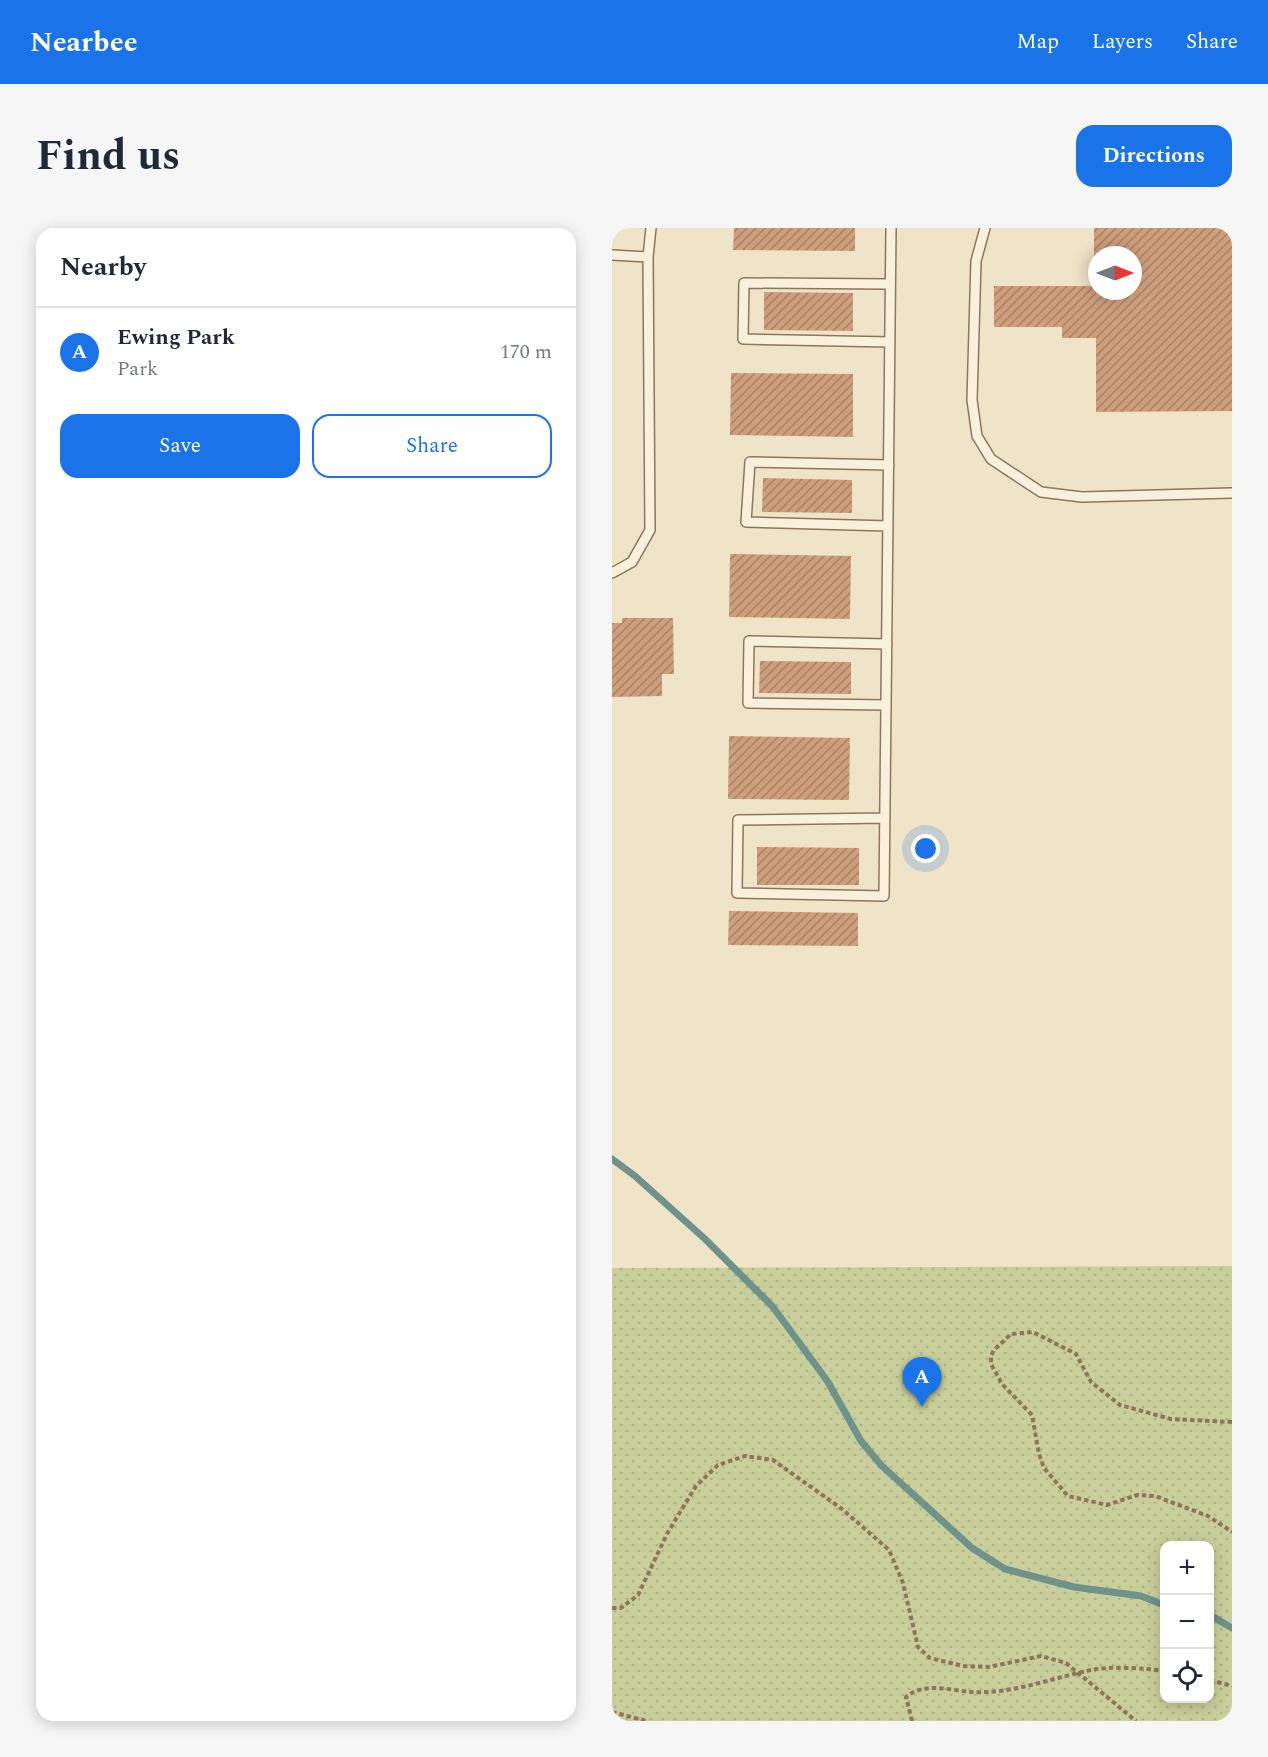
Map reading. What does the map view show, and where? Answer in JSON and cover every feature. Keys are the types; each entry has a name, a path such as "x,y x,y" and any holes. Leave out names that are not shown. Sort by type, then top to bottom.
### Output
{"lane":[{"path":"612,573 632,562 650,530 648,257 651,228"},
{"path":"885,818 738,820 737,892 884,896 885,818 886,705 887,644 888,525 889,465 891,228"},
{"path":"985,228 976,261 972,400 977,436 991,459 1041,492 1082,497 1232,493"},
{"path":"612,255 648,257"},
{"path":"890,284 744,283 743,339 890,342"},
{"path":"888,525 746,522 750,462 889,465"},
{"path":"886,705 748,703 749,641 887,644"}],"path":[{"path":"1232,1422 1171,1419 1120,1405 1091,1382 1076,1354 1033,1332 1011,1334 994,1350 991,1356 991,1364 1002,1384 1032,1414 1039,1454 1044,1468 1068,1496 1107,1505 1137,1495 1155,1496 1208,1516 1232,1532"},
{"path":"612,1608 621,1608 638,1594 668,1532 696,1486 718,1466 745,1456 773,1460 842,1509 889,1550 903,1583 918,1647 930,1658 963,1666 989,1667 1041,1656 1066,1663 1136,1721"},
{"path":"912,1721 906,1697 912,1692 936,1687 974,1692 1012,1689 1093,1670 1160,1671"},
{"path":"1214,1681 1232,1686"},
{"path":"612,1712 647,1721"}],"green space":[{"path":"1232,1266 1232,1721 612,1721 612,1268"}],"building":[{"path":"734,228 855,228 855,251 733,250"},
{"path":"1094,228 1232,228 1232,411 1096,412 1096,338 1062,338 1062,327 994,327 994,286 1088,286 1088,300 1142,300 1142,246 1094,246"},
{"path":"764,292 853,293 853,331 764,330"},
{"path":"731,373 853,374 853,437 730,435"},
{"path":"763,478 852,480 852,513 762,512"},
{"path":"730,554 851,556 850,619 729,617"},
{"path":"622,618 673,618 674,674 662,674 662,696 612,697 612,623 622,623"},
{"path":"760,661 851,662 851,694 759,693"},
{"path":"729,736 850,738 849,800 728,799"},
{"path":"757,847 859,848 859,885 757,885"},
{"path":"729,911 858,913 858,946 728,945"}],"waterway":[{"path":"612,1159 635,1176 705,1239 773,1307 828,1382 861,1441 881,1465 972,1548 1005,1569 1074,1587 1141,1596 1160,1603"},
{"path":"1214,1617 1232,1628"}],"place":[{"name":"Ewing Park","path":"922,1407"}]}
